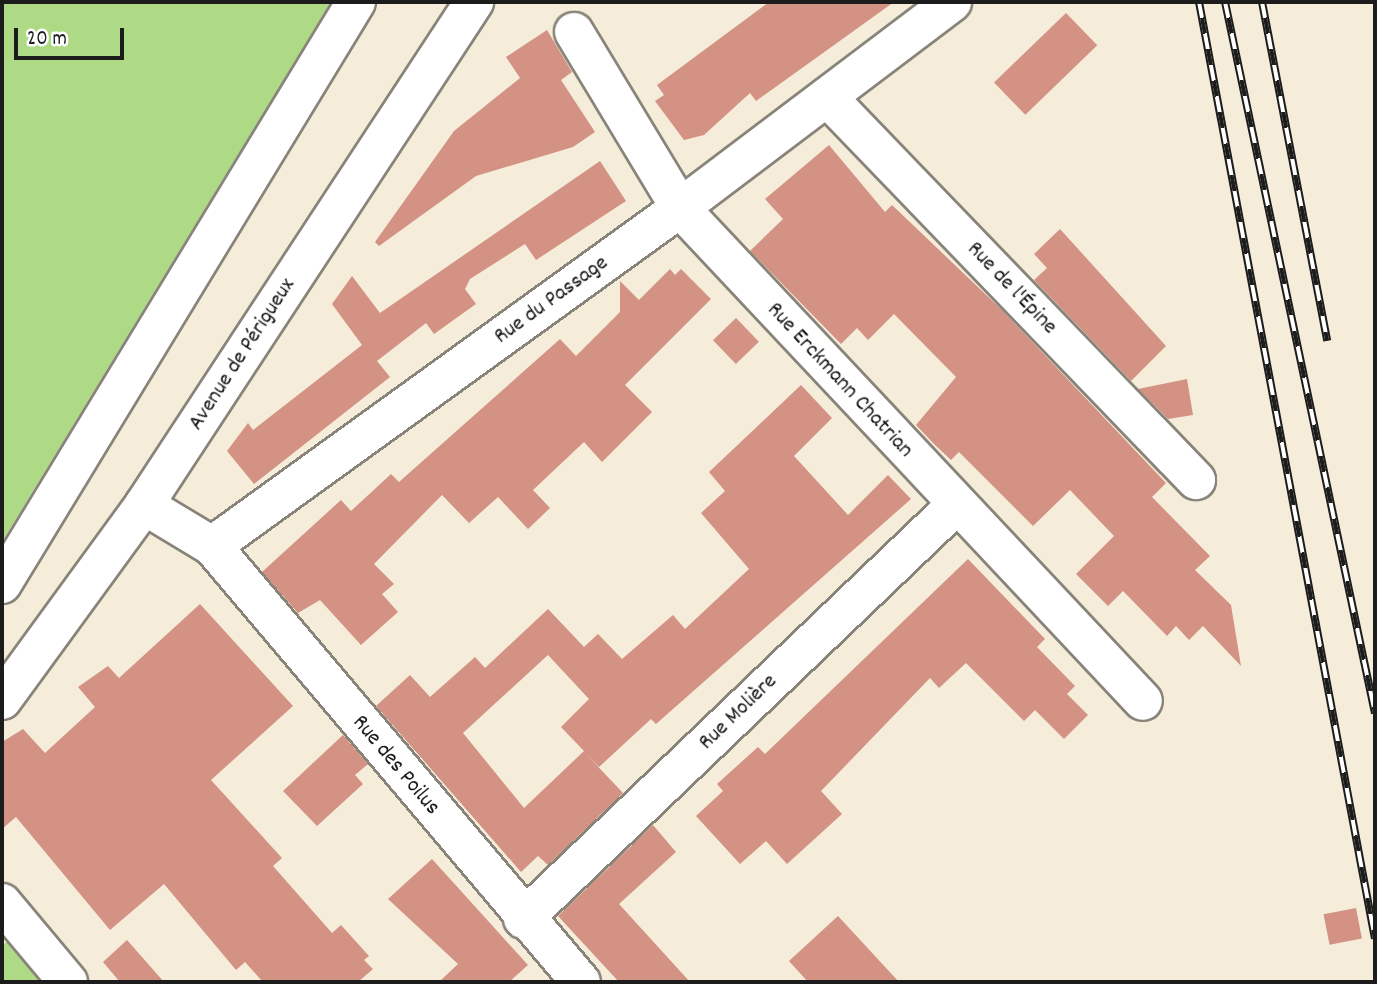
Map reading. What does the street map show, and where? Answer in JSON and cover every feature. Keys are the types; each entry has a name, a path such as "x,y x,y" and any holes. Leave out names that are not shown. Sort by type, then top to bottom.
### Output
{"street":[{"path":"2,584 356,2"},
{"name":"Avenue de Périgueux","path":"2,700 144,505 474,2"},
{"name":"Rue du Passage","path":"212,546 680,208 952,2"},
{"name":"Rue Erckmann Chatrian","path":"573,32 680,208 955,506 1143,701"},
{"name":"Rue de l'Épine","path":"827,97 1196,480"},
{"path":"144,505 212,546"},
{"name":"Rue Molière","path":"523,919 955,506"},
{"name":"Rue des Poilus","path":"212,546 523,919 581,982"},
{"path":"2,903 68,982"}],"green space":[{"path":"2,2 331,2 2,542"},
{"path":"12,937 51,982 2,982 2,946"}],"building":[{"path":"769,2 894,2 756,101 750,93 704,135 684,140 655,101 664,95 657,85"},
{"path":"1066,13 1097,45 1025,115 994,82"},
{"path":"547,30 572,72 561,80 595,132 573,147 476,176 379,246 375,242 454,131 520,78 506,57"},
{"path":"829,145 885,212 892,205 1002,310 1166,483 1152,497 1210,556 1195,570 1231,605 1241,666 1203,626 1189,640 1176,626 1167,636 1123,591 1108,606 1076,574 1114,536 1070,490 1033,526 959,452 951,460 934,444 916,425 956,377 894,314 868,340 857,328 841,344 750,251 783,219 765,199"},
{"path":"600,161 626,201 536,260 525,244 470,279 465,289 476,304 434,334 426,323 377,361 390,377 254,484 227,451 248,423 253,430 362,345 332,304 352,276 380,313"},
{"path":"1060,229 1166,346 1131,381 1034,280 1047,268 1034,254"},
{"path":"670,269 675,275 681,269 711,299 625,385 652,412 602,462 584,442 533,490 550,508 528,529 498,497 469,523 442,495 374,564 394,584 382,594 398,612 361,645 320,600 298,613 262,572 341,500 351,511 391,474 399,482 560,339 576,356 620,312 620,281 639,300"},
{"path":"736,318 759,342 736,364 713,340"},
{"path":"1187,379 1193,415 1168,419 1138,389"},
{"path":"801,385 832,418 794,456 848,515 888,475 911,499 656,724 651,719 599,767 586,754 623,793 548,865 538,856 521,872 376,706 410,675 430,697 475,657 485,668 548,609 584,647 598,634 622,659 673,615 685,629 749,569 701,513 725,491 709,472","holes":["548,655 589,699 561,727 584,751 524,808 463,733"]},
{"path":"968,559 1045,639 1037,647 1075,686 1067,694 1088,715 1064,739 1035,710 1024,721 966,663 939,688 930,678 821,791 842,814 787,864 766,841 740,864 696,816 723,791 717,784 758,747 765,754"},
{"path":"200,604 293,706 211,780 282,858 273,866 332,933 341,925 369,956 364,960 373,969 358,982 263,982 245,962 236,970 164,884 110,930 16,817 2,829 2,742 23,729 45,753 95,707 78,687 108,666 119,678"},
{"path":"343,735 368,764 355,775 363,784 317,826 283,791"},
{"path":"653,825 676,852 619,904 690,982 619,982 558,916"},
{"path":"432,859 528,965 509,982 439,982 458,964 388,899"},
{"path":"1356,908 1362,938 1330,945 1324,914"},
{"path":"838,916 899,982 808,982 789,961"},
{"path":"127,940 164,982 120,982 103,962"}],"railway":[{"path":"1199,2 1375,939"},
{"path":"1225,2 1375,713"},
{"path":"1262,2 1327,341"}]}
